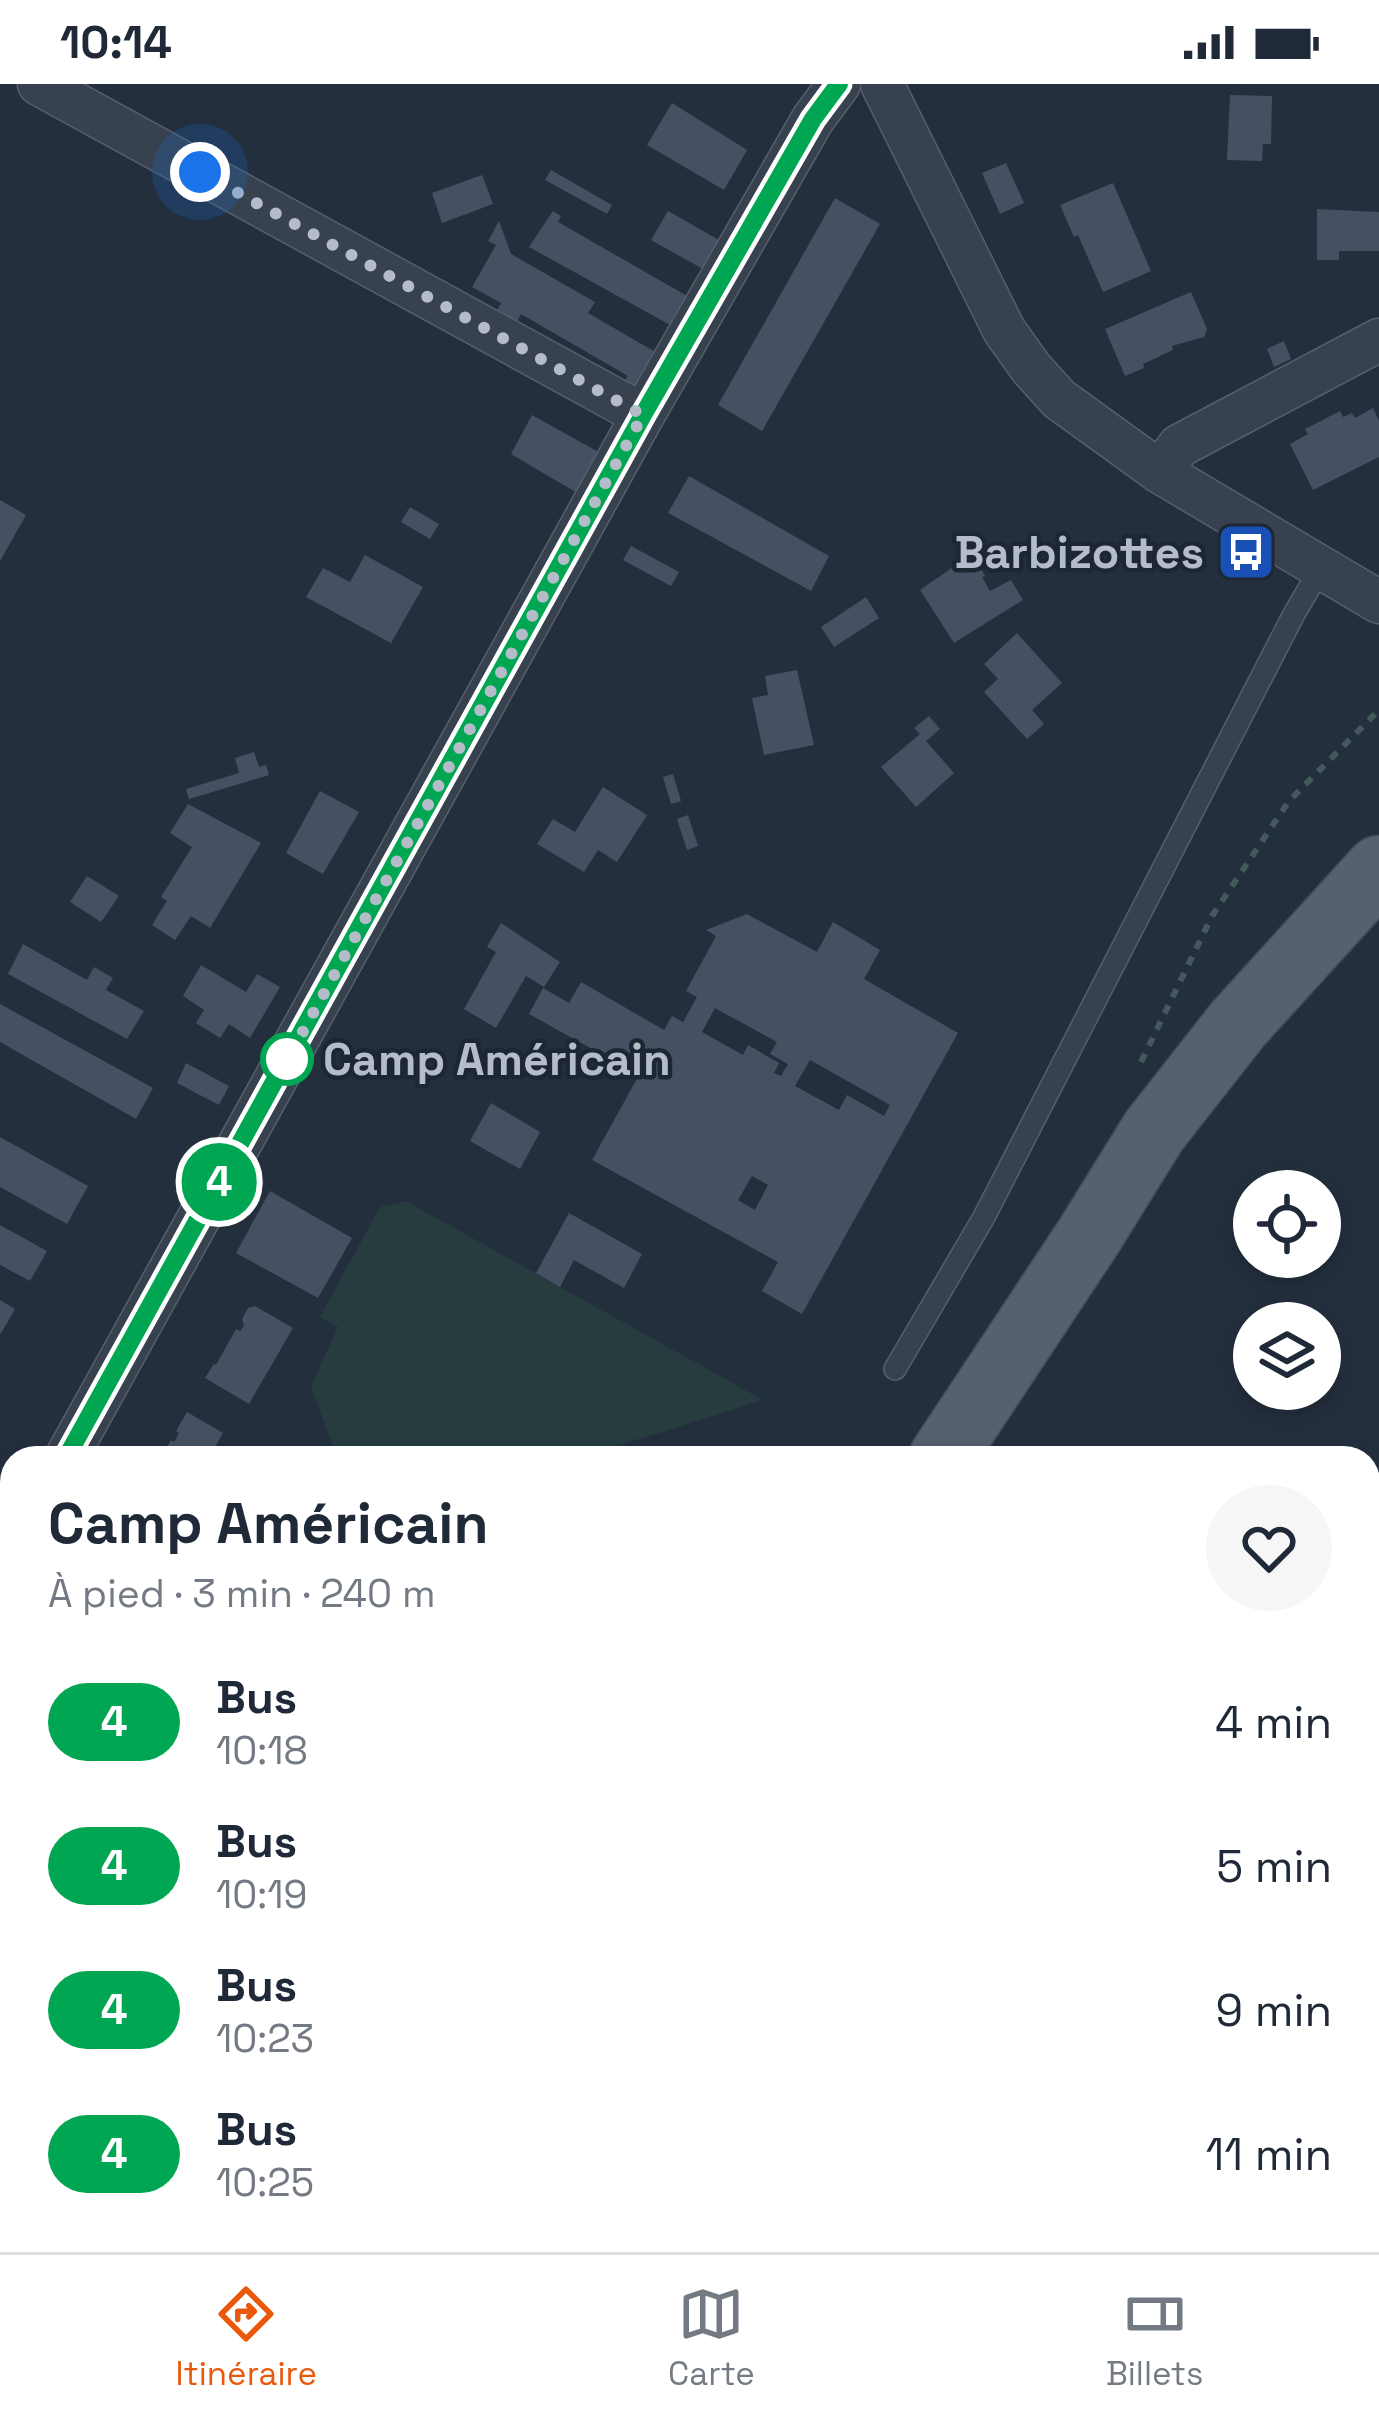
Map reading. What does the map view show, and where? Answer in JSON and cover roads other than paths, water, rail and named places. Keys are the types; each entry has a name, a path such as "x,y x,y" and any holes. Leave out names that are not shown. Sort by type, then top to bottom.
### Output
{"main road":[{"path":"950,1446 1154,1131 1238,1024 1379,869"},
{"path":"1089,1236 1271,1048 1379,927"}],"street":[{"path":"39,84 643,415"},
{"path":"73,1446 643,415 826,97 839,84"},
{"path":"882,84 1004,330 1059,399 1160,472 1379,602"},
{"path":"1160,472 1179,446 1379,340"}],"lane":[{"path":"895,1369 984,1217 1283,635 1322,568"}],"place":[{"name":"Barbizottes","path":"1246,552"},
{"name":"Camp Américain","path":"287,1059"}]}
